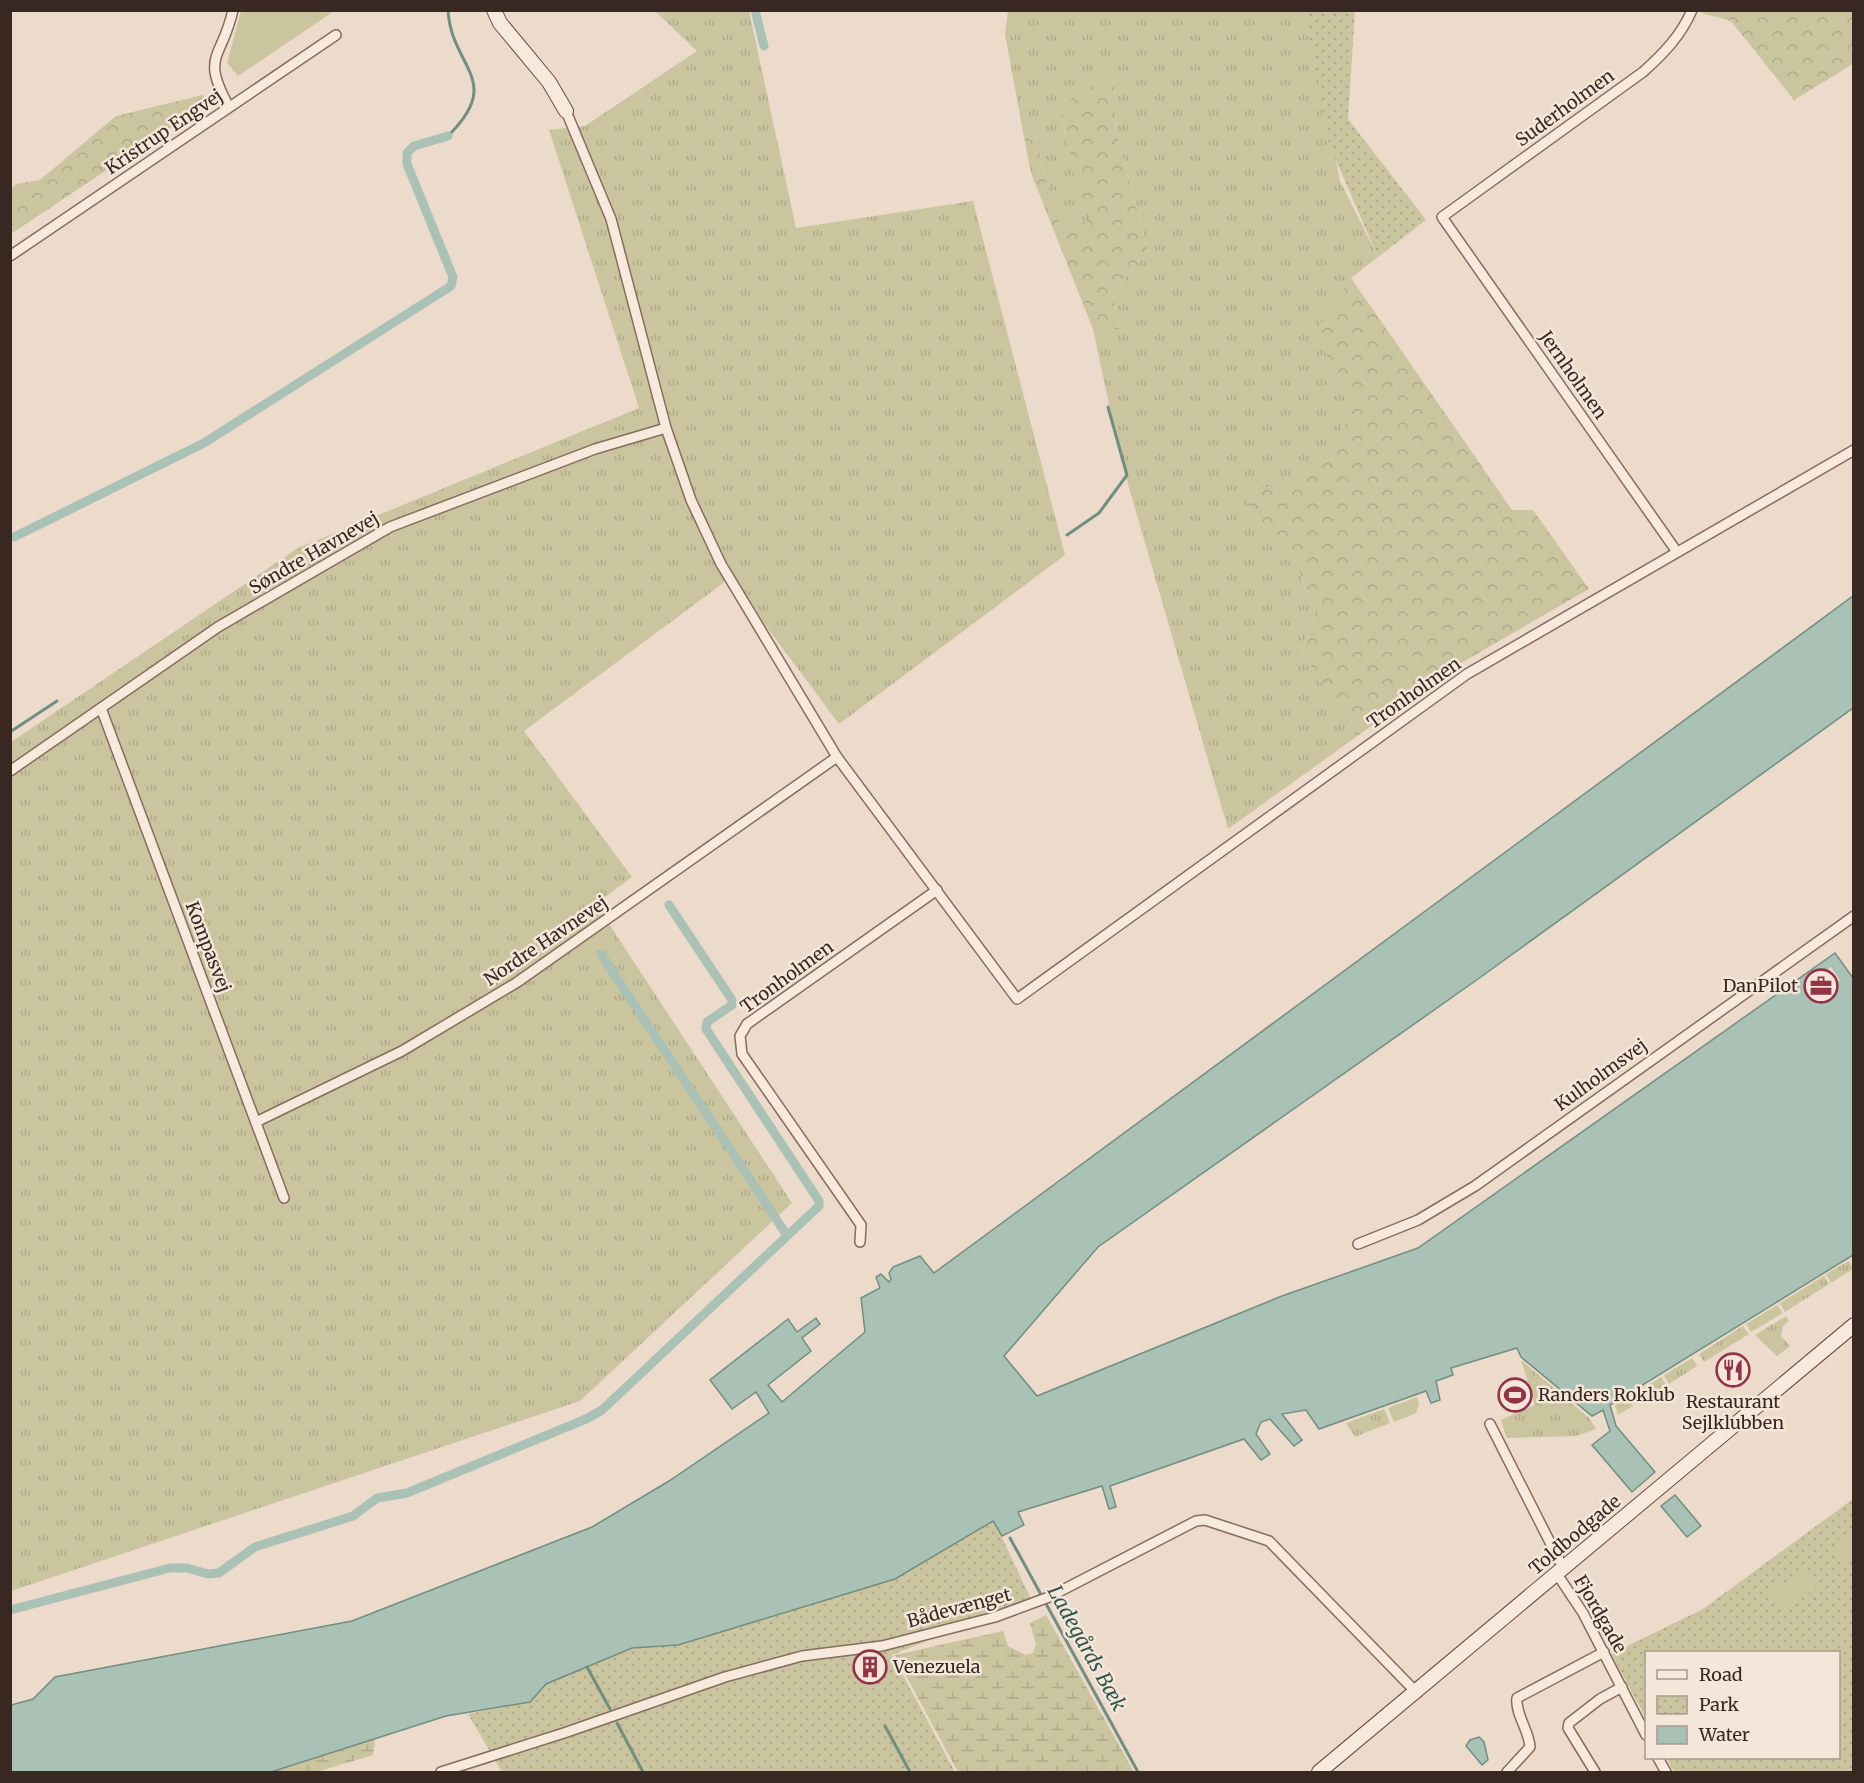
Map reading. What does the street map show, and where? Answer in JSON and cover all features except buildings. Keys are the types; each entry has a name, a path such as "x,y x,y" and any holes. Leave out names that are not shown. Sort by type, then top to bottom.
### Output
{"street":[{"path":"229,107 217,84 214,63 233,10"},
{"path":"494,10 500,23 549,82 566,111 611,219 666,428 691,500 722,564 837,757 937,890"},
{"name":"Suderholmen","path":"1442,217 1643,72 1666,51 1686,24 1692,10"},
{"name":"Kristrup Engvej","path":"10,256 336,36"},
{"name":"Jernholmen","path":"1442,217 1677,552"},
{"name":"Søndre Havnevej","path":"10,771 218,627 390,527 594,449 666,428"},
{"name":"Tronholmen","path":"860,1242 861,1225 742,1054 740,1036 747,1024 937,890 1017,999 1467,674 1854,450"},
{"name":"Kompasvej","path":"101,708 284,1198"},
{"name":"Nordre Havnevej","path":"256,1122 402,1051 516,983 837,757"},
{"name":"Kulholmsvej","path":"1358,1244 1418,1220 1475,1186 1854,916"},
{"name":"Toldbodgade","path":"1319,1773 1854,1325"},
{"name":"Fjordgade","path":"1490,1424 1560,1571 1645,1731"},
{"name":"Bådevænget","path":"441,1773 725,1677 802,1656 882,1646 995,1617 1034,1604 1196,1521 1205,1520 1269,1541 1417,1693"},
{"path":"1508,1773 1530,1747 1530,1738 1517,1706 1517,1698 1604,1652"},
{"path":"1595,1773 1568,1728 1569,1723 1600,1699 1622,1688"},
{"path":"1659,1759 1666,1773"}],"green space":[{"path":"241,10 334,11 238,76 227,63"},
{"path":"1703,10 1853,11 1853,64 1794,100 1731,21 1702,13"},
{"path":"655,11 749,11 796,228 973,201 1065,555 839,724 730,578 524,731 632,877 596,904 792,1203 580,1401 11,1591 11,742 298,548 639,408 549,130 585,126 697,51"},
{"path":"1008,11 1306,11 1340,181 1378,257 1351,278 1327,356 1355,398 1336,444 1297,481 1275,488 1244,485 1286,537 1315,612 1302,652 1356,737 1228,829 1121,460 1093,329 1119,329 1113,293 1148,252 1116,131 1114,76 1061,116 1074,174 1091,220 1062,231 1047,186 1036,135 1024,137 1005,34"},
{"path":"1305,11 1355,11 1348,119 1426,220 1378,257 1329,144"},
{"path":"1114,76 1116,131 1148,252 1113,293 1119,329 1093,329 1031,173 1024,137 1036,134 1047,186 1062,230 1090,220 1074,174 1061,116 1074,94"},
{"path":"203,95 210,101 11,234 11,189 16,184 40,180 116,116"},
{"path":"1351,278 1512,510 1533,510 1589,589 1442,674 1356,737 1302,652 1315,612 1286,537 1258,532 1243,485 1275,488 1297,481 1336,444 1355,398 1327,356 1317,328"},
{"path":"1849,1261 1853,1269 1831,1283 1826,1274"},
{"path":"1824,1276 1829,1284 1785,1312 1780,1303"},
{"path":"1777,1305 1783,1313 1751,1332 1746,1324"},
{"path":"1786,1316 1789,1321 1783,1326 1781,1336 1790,1346 1777,1356 1755,1335"},
{"path":"1743,1326 1749,1334 1704,1362 1699,1354"},
{"path":"1692,1358 1697,1366 1669,1384 1664,1375"},
{"path":"1521,1360 1590,1419 1596,1429 1576,1436 1507,1438 1501,1420 1535,1405"},
{"path":"1661,1377 1666,1385 1636,1404 1631,1396"},
{"path":"1417,1397 1419,1405 1416,1413 1394,1422 1388,1408"},
{"path":"1628,1398 1633,1406 1618,1415 1615,1405"},
{"path":"1384,1409 1390,1423 1355,1437 1346,1423"},
{"path":"1853,1499 1853,1772 1674,1772 1668,1759 1840,1759 1840,1651 1645,1651 1645,1716 1611,1654 1703,1609"},
{"path":"994,1521 1031,1599 892,1655 955,1772 502,1772 468,1714 530,1702 546,1684 632,1648 678,1645 895,1579"},
{"path":"1841,1534 1853,1539 1853,1562 1833,1554"},
{"path":"1802,1570 1816,1588 1785,1610 1771,1592"},
{"path":"1046,1615 1134,1772 958,1772 895,1655 1003,1631 1008,1646 1026,1655 1033,1653 1036,1645 1030,1623"},
{"path":"375,1739 373,1755 316,1772 271,1772"}],"water":[{"path":"1853,596 1853,708 1478,979 1098,1247 1004,1356 1037,1396 1282,1296 1418,1248 1835,953 1853,978 1853,1255 1610,1405 1616,1426 1655,1472 1632,1492 1592,1445 1610,1431 1603,1410 1592,1416 1521,1357 1517,1348 1451,1368 1453,1375 1436,1381 1440,1400 1431,1403 1426,1391 1319,1429 1306,1410 1282,1414 1302,1440 1294,1446 1270,1419 1261,1422 1256,1434 1270,1454 1261,1460 1244,1439 1110,1486 1116,1507 1109,1509 1102,1486 1018,1512 1024,1525 1002,1536 993,1521 895,1579 678,1645 632,1648 546,1684 530,1702 446,1716 271,1772 11,1772 11,1705 33,1699 55,1677 352,1621 592,1527 669,1481 769,1413 756,1392 732,1409 710,1380 788,1319 797,1332 816,1318 820,1324 802,1338 811,1351 768,1385 782,1402 865,1332 861,1298 880,1288 876,1277 881,1274 889,1282 891,1279 889,1273 893,1267 920,1256 934,1273"},
{"path":"1675,1495 1701,1526 1687,1537 1661,1506"},
{"path":"1479,1737 1484,1742 1488,1760 1482,1765 1466,1746 1470,1740"}],"pier":[{"name":"DanPilot","path":"1831,967 1840,980 1819,997 1805,975 1813,980"}],"waterway":[{"path":"448,10 451,30 474,87 472,101 464,117 448,136"},
{"path":"755,10 764,46"},
{"path":"14,537 204,443 451,286 453,277 407,164 407,153 414,146 448,136"},
{"path":"1067,535 1099,513 1127,475 1108,407"},
{"path":"10,732 57,701"},
{"path":"10,1610 170,1568 187,1568 208,1574 219,1573 255,1547 353,1516 377,1498 407,1493 586,1419 602,1410 819,1206 819,1201 706,1029 707,1022 732,1005 732,1000 669,905"},
{"path":"601,954 786,1234"},
{"name":"Ladegårds Bæk","path":"1010,1538 1138,1772"},
{"path":"587,1667 610,1709"},
{"path":"617,1723 643,1772"},
{"path":"885,1726 910,1772"}],"place":[{"name":"DanPilot","path":"1821,986"},
{"name":"Restaurant Sejlklubben","path":"1733,1370"},
{"name":"Randers Roklub","path":"1515,1395"},
{"name":"Venezuela","path":"870,1667"}]}
